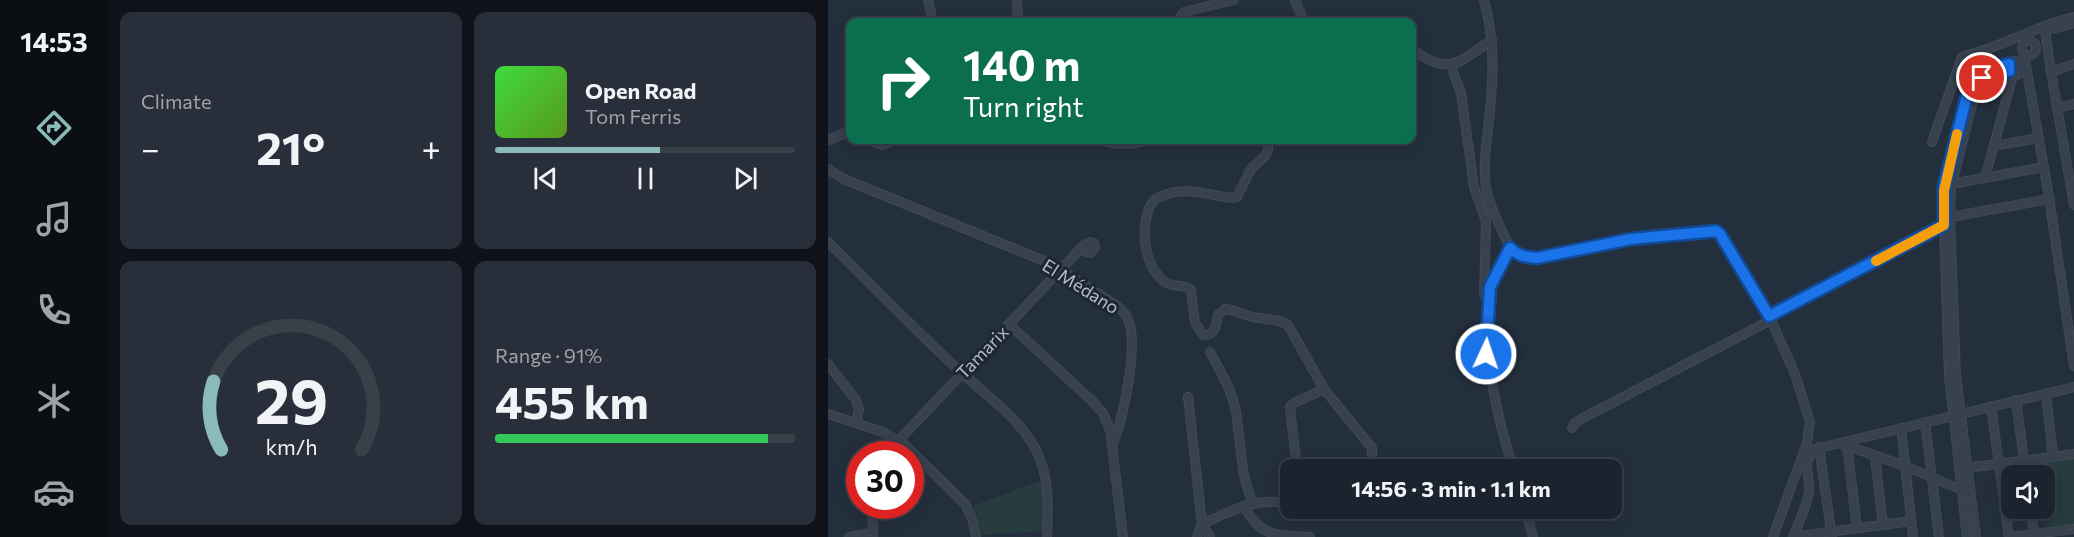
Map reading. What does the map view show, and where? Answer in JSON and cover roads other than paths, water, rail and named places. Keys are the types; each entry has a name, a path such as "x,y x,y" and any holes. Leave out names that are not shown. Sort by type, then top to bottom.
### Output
{"street":[{"path":"928,0 932,18"},
{"path":"1017,0 1018,18"},
{"path":"1181,18 1184,12 1234,0"},
{"path":"1295,0 1302,18"},
{"path":"1484,0 1492,40 1491,108 1485,176 1489,199 1510,248 1516,254 1537,258 1631,239 1716,231 1720,234 1770,318 1796,374 1810,422 1807,443 1773,537"},
{"path":"1932,142 1962,57 2074,17"},
{"path":"2074,23 2045,31 2050,72 2070,168 2074,205"},
{"path":"2031,41 2035,30"},
{"path":"1416,52 1437,65 1452,64 1492,40"},
{"path":"1967,537 1957,416 1950,217 1951,184 1977,85 1982,78 2018,63 2032,54 2035,51 2035,44 2031,41"},
{"path":"1985,178 2024,42 2031,41"},
{"path":"2018,63 2039,138 2074,366"},
{"path":"1976,537 1967,468 1949,375 1944,187 1971,79 1976,72 2018,63"},
{"path":"1452,64 1461,93 1474,187 1486,221 1482,363 1509,459"},
{"path":"2050,72 2074,64"},
{"path":"2057,108 2074,104"},
{"path":"828,138 846,131"},
{"path":"1994,146 2039,138"},
{"path":"1113,144 1130,144"},
{"path":"1268,144 1265,156 1251,169 1237,197 1230,199 1195,190 1184,190 1154,200 1146,219 1145,246 1162,281 1173,286 1186,286 1191,290 1195,322 1203,335 1210,335 1215,331 1218,315 1225,309 1252,317 1272,318 1284,322 1324,389 1372,448 1372,459"},
{"path":"1951,184 2044,167"},
{"name":"El Médano","path":"828,169 844,179 1062,269 1124,312 1130,323 1132,348 1126,391 1118,430 1112,446 1123,537"},
{"path":"1950,217 2049,199"},
{"path":"1572,428 1575,423 1588,415 1944,225"},
{"path":"828,242 962,373 1000,406 1034,445 1047,482 1047,537"},
{"path":"1509,459 1486,354 1490,287 1510,248"},
{"name":"Tamarix","path":"899,440 1079,250"},
{"path":"1009,324 1098,407 1110,429 1112,446"},
{"path":"1210,352 1224,377 1234,403 1246,484 1254,503"},
{"path":"828,364 856,400 859,409 856,423"},
{"path":"1911,521 1831,534 1793,537 1809,490 1806,472 1812,451 1838,442 2074,387"},
{"path":"1296,459 1290,407 1324,389"},
{"path":"2046,393 2053,457"},
{"path":"1188,397 1202,524 1210,537"},
{"path":"2016,400 2025,465"},
{"path":"1991,406 2010,537 2074,529"},
{"path":"828,414 899,440 960,497 969,512 976,537"},
{"path":"1924,422 1939,537"},
{"path":"1901,428 1913,537"},
{"path":"1838,442 1905,466 1962,490"},
{"path":"1847,446 1857,528"},
{"path":"1819,447 1831,534"},
{"path":"1967,468 2074,454"},
{"path":"1875,456 1883,525"},
{"path":"1197,537 1202,524 1244,506 1269,501 1280,502"},
{"path":"1244,506 1261,531 1310,537"},
{"path":"849,537 872,535 872,519"},
{"path":"1525,519 1528,537"},
{"path":"1527,519 1533,537"},
{"path":"2032,519 2034,534"}]}
